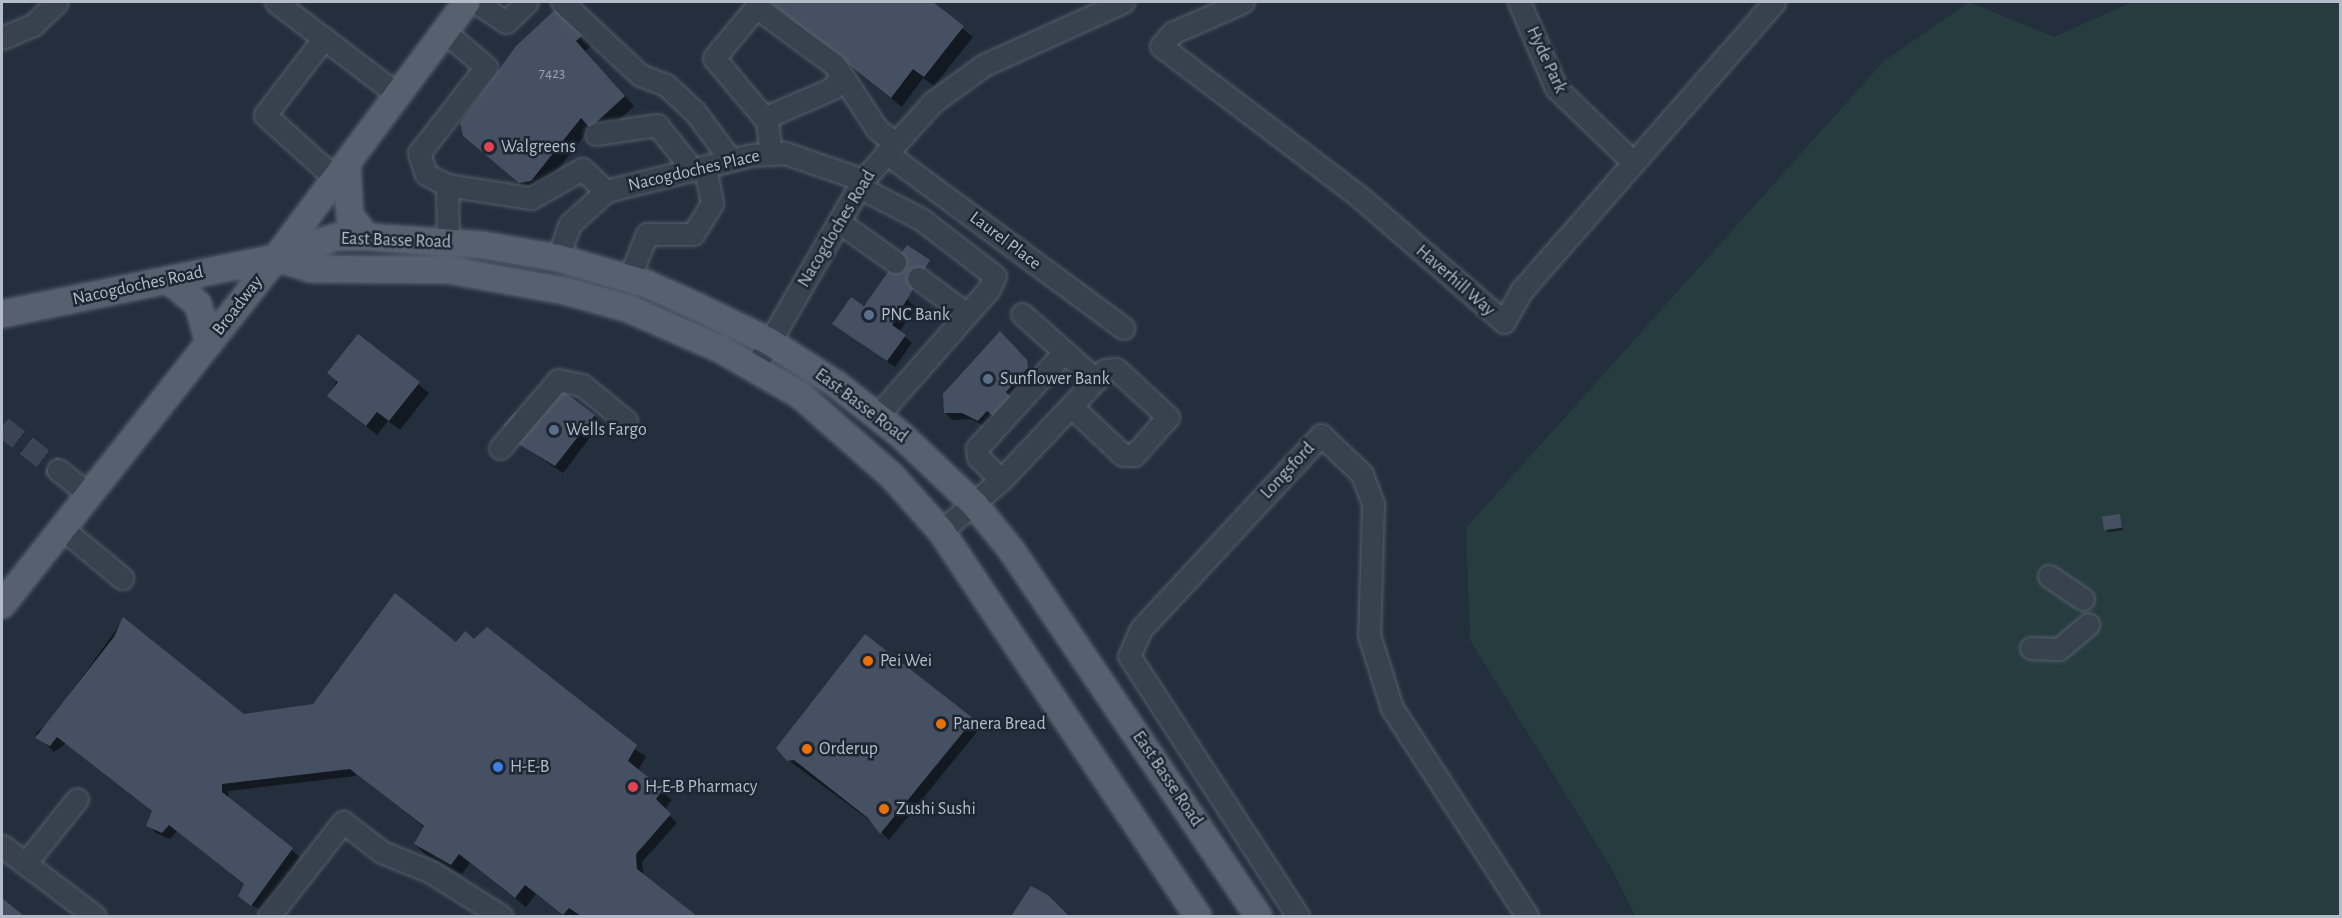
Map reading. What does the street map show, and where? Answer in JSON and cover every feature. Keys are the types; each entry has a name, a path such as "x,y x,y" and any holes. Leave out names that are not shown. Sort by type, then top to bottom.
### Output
{"main road":[{"name":"Broadway","path":"2,605 276,258 467,2"},
{"path":"341,171 350,216 367,237"},
{"name":"East Basse Road","path":"276,258 336,237 448,241 558,258 629,278 770,342 877,416 974,504 1012,550 1258,916"},
{"name":"East Basse Road","path":"276,258 311,269 448,270 565,291 629,309 755,367 843,429 941,531 1198,916"},
{"name":"Nacogdoches Road","path":"2,313 276,258"},
{"path":"168,280 198,304 209,344"}],"street":[{"path":"2,38 33,25 57,2"},
{"path":"276,2 398,95"},
{"path":"476,2 506,22 527,2"},
{"path":"562,2 640,75 666,86 695,112 731,160"},
{"name":"Nacogdoches Road","path":"755,367 861,183 933,102 984,65 1123,2"},
{"name":"Haverhill Way","path":"1243,2 1172,33 1161,46 1361,198 1504,322 1522,290 1633,162 1762,6"},
{"name":"Hyde Park","path":"1520,2 1556,88 1633,162"},
{"name":"Laurel Place","path":"764,118 714,58 756,7 835,65 840,76 890,148 1124,328"},
{"path":"445,32 486,67 419,153 426,174 447,185 531,198 582,169 606,191"},
{"path":"324,38 266,122 341,171"},
{"path":"771,154 764,118 833,88 840,76"},
{"path":"596,134 624,126 657,126 699,168 712,203 693,234 647,234 629,278"},
{"name":"Nacogdoches Place","path":"558,258 574,218 606,191 731,160 771,154 815,161 861,183 921,219 991,269 995,281 967,314"},
{"path":"447,185 448,241"},
{"path":"839,222 895,262"},
{"path":"877,416 967,314 918,278"},
{"path":"1022,314 1096,380"},
{"path":"1001,480 978,457 977,448 1064,352"},
{"path":"941,531 1001,480 1105,370 1116,369 1168,417 1134,455 1123,455 1071,407"},
{"path":"500,448 558,380 582,385 626,421"},
{"name":"Longsford","path":"1298,916 1129,656 1141,629 1321,435 1362,474 1372,504 1370,635 1392,708 1527,916"},
{"path":"58,470 90,495"},
{"path":"63,529 122,578"},
{"path":"2049,576 2083,599"},
{"path":"2031,648 2059,650 2088,625"},
{"path":"25,864 77,799"},
{"path":"269,916 343,822 382,852 431,872 501,916"},
{"path":"2,846 95,916"}],"green space":[{"path":"1969,2 2054,37 2132,2 2340,2 2340,916 1635,916 1609,864 1470,640 1466,528 1883,62"}],"building":[{"path":"769,2 933,2 964,26 924,77 913,69 891,98"},
{"name":"Walgreens","path":"559,6 584,34 576,41 625,96 590,128 581,118 531,181 519,183 463,136 460,123 516,46"},
{"name":"PNC Bank","path":"907,245 930,260 892,325 906,335 887,361 832,324 851,297 864,306"},
{"name":"Sunflower Bank","path":"1000,331 1027,360 1028,368 1006,392 1011,397 993,416 987,411 978,421 962,413 944,413 943,394"},
{"path":"358,334 420,382 389,421 377,412 366,426 327,396 338,382 327,373"},
{"name":"Wells Fargo","path":"558,387 595,415 555,466 515,442 519,437 504,425 515,412 530,423"},
{"path":"2120,514 2122,528 2104,530 2102,517"},
{"path":"395,593 456,642 465,631 474,639 487,627 637,745 628,761 663,789 656,799 671,814 636,854 637,869 697,916 581,916 569,908 563,915 525,885 515,898 459,854 451,865 414,844 424,826 350,769 222,784 222,792 293,848 251,906 238,896 244,884 169,825 162,833 146,826 152,811 57,737 50,746 35,738 114,637 123,617 244,714 313,704"},
{"path":"865,634 974,719 880,834 868,818 794,760 787,761 776,748"},
{"path":"1031,886 1048,895 1069,916 1011,916"},
{"path":"2,898 24,916 2,916"}],"tunnel":[{"path":"2,426 58,470"}],"place":[{"name":"Walgreens","path":"489,147"},
{"name":"PNC Bank","path":"869,315"},
{"name":"Sunflower Bank","path":"988,379"},
{"name":"Wells Fargo","path":"554,430"},
{"name":"Pei Wei","path":"868,661"},
{"name":"Panera Bread","path":"941,724"},
{"name":"Orderup","path":"807,749"},
{"name":"H-E-B","path":"498,767"},
{"name":"H-E-B Pharmacy","path":"633,787"},
{"name":"Zushi Sushi","path":"884,809"}]}
